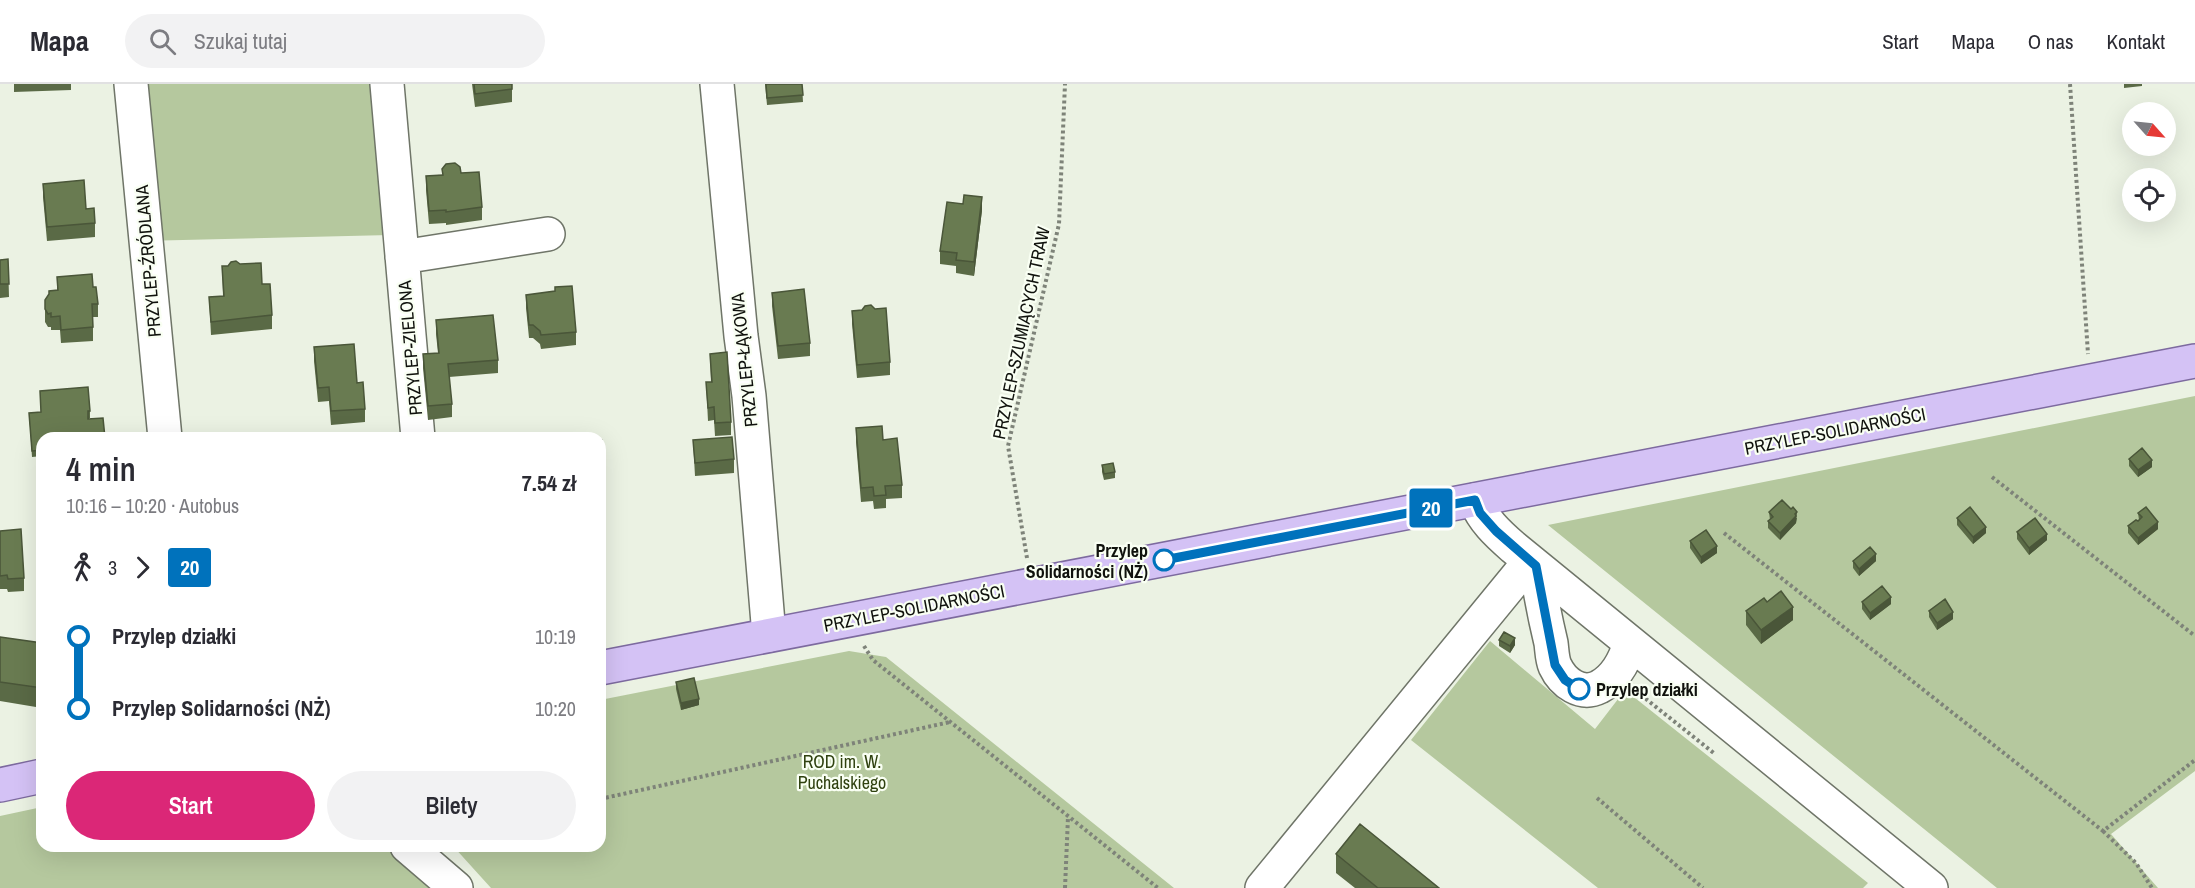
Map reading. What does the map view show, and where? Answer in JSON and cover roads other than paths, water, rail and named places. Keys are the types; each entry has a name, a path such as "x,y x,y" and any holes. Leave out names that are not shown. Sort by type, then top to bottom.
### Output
{"main road":[{"name":"PRZYLEP-SOLIDARNOŚCI","path":"606,667 2195,361"},
{"path":"0,785 36,777"}],"street":[{"name":"PRZYLEP-ŹRÓDLANA","path":"131,84 164,432"},
{"name":"PRZYLEP-ZIELONA","path":"387,84 417,432"},
{"name":"PRZYLEP-ŁĄKOWA","path":"717,84 741,336 749,396 769,635"},
{"name":"PRZYLEP-ZIELONA","path":"402,257 548,234"},
{"path":"1475,500 1480,513 1496,531 1533,563 1932,888"},
{"path":"1533,563 1555,665 1565,680 1582,691 1606,684 1619,669 1627,655 1630,643"},
{"path":"1262,888 1533,563"},
{"path":"416,852 456,888"}],"place":[{"name":"Przylep Solidarności (NŻ)","path":"1164,560"},
{"name":"Przylep działki","path":"1579,689"}],"park label":[{"name":"ROD im. W. Puchalskiego","path":"842,771"}]}
